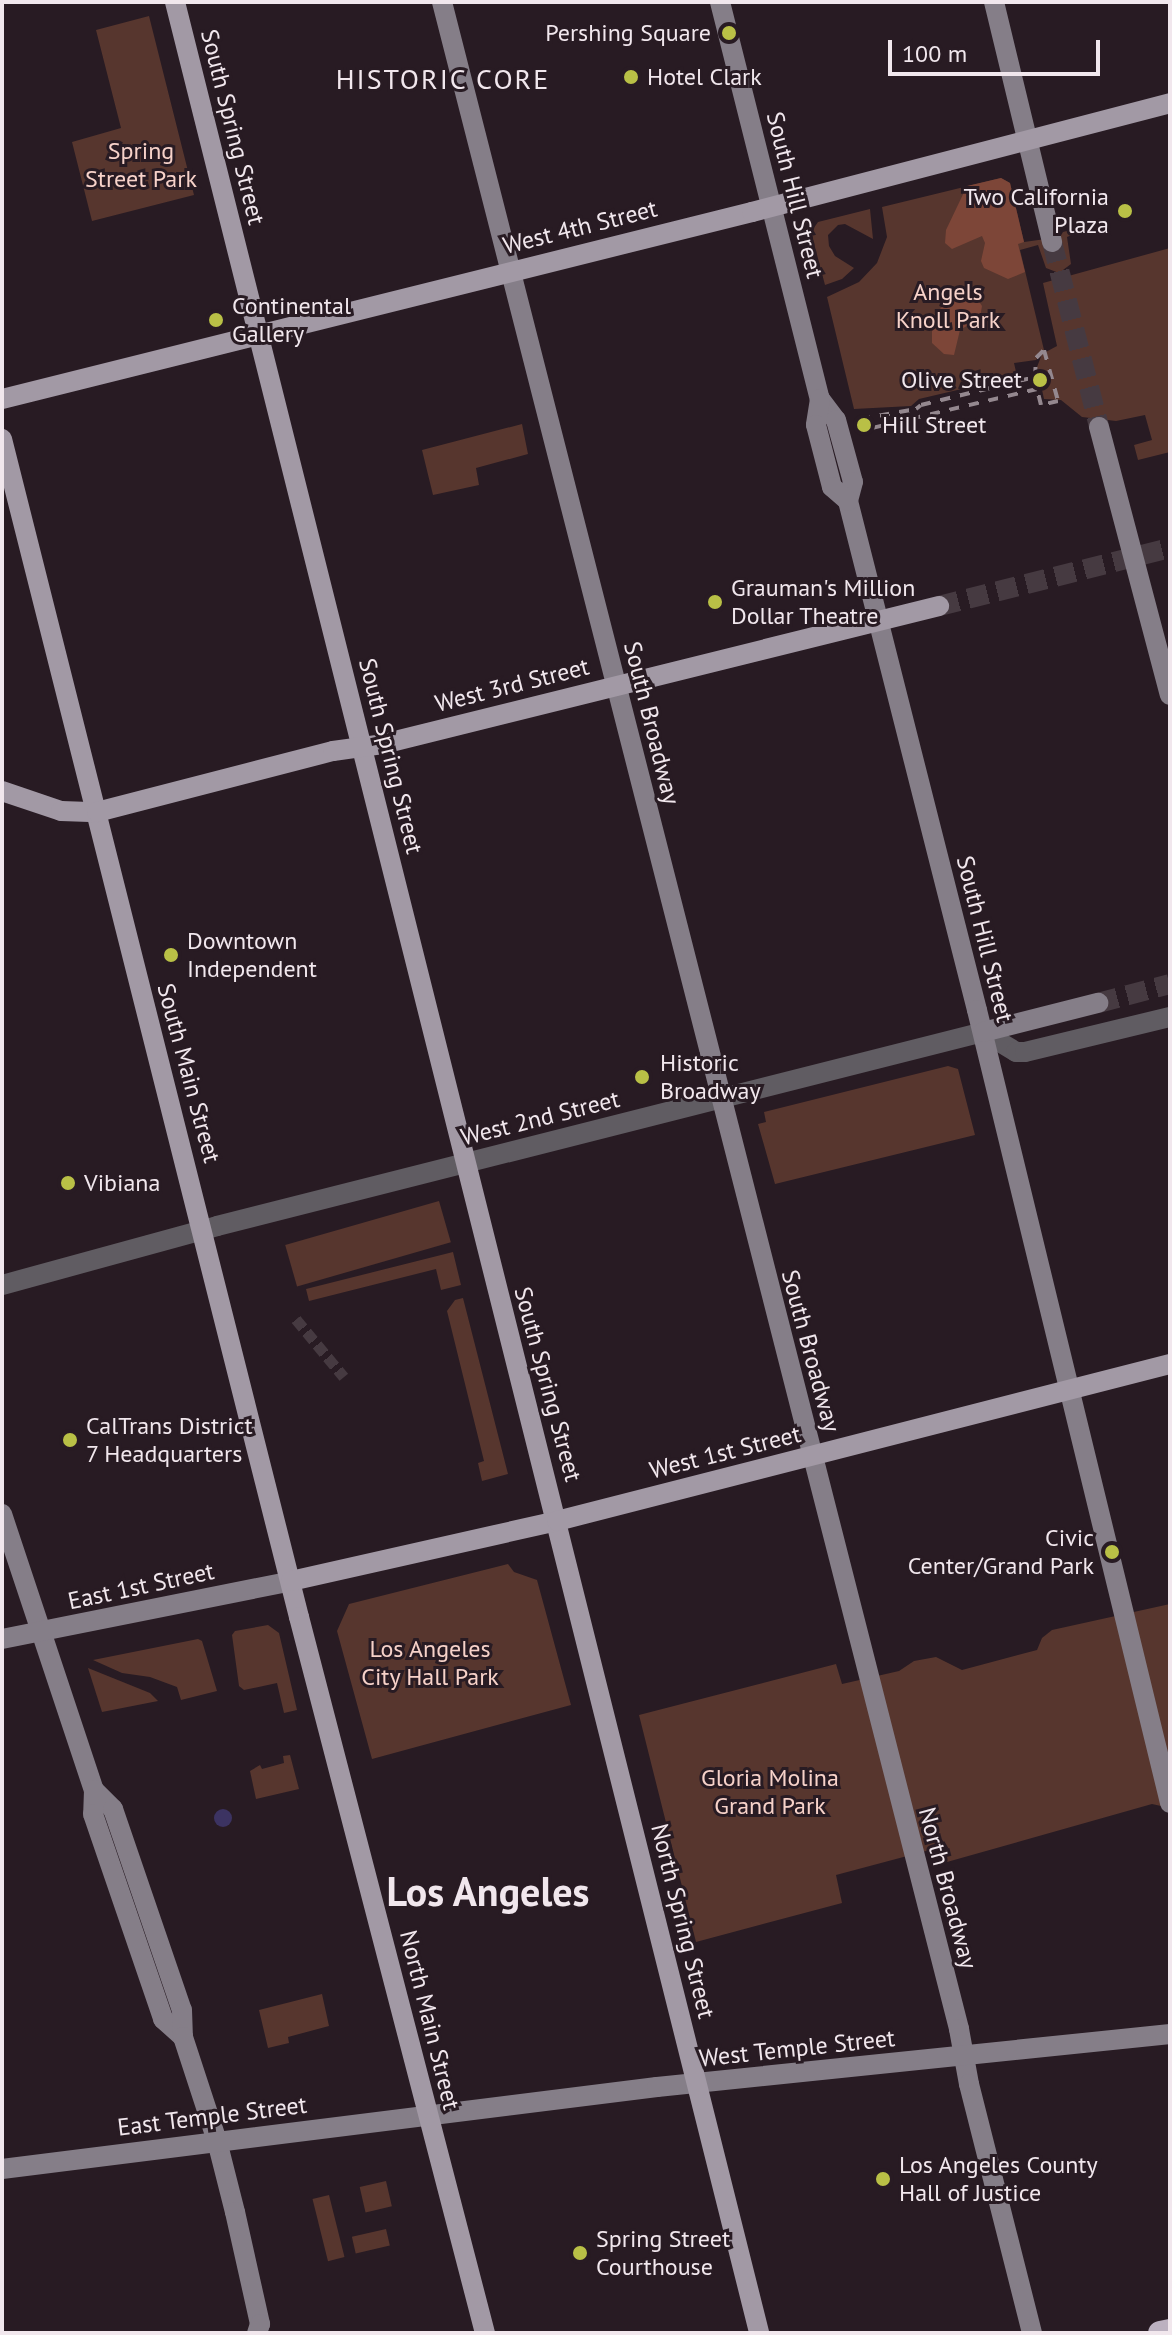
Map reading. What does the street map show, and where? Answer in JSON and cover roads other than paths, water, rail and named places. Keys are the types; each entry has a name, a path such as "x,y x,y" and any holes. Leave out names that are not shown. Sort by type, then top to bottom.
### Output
{"highway":[{"path":"1160,2333 1170,2331"}],"main road":[{"name":"South Spring Street","path":"175,2 363,746 464,1163 557,1521"},
{"name":"South Broadway","path":"442,2 812,1456"},
{"name":"South Hill Street","path":"720,2 820,399 839,428 853,482 848,501 983,1032 1170,1803"},
{"path":"994,2 1052,242"},
{"name":"West 4th Street","path":"2,399 1170,103"},
{"path":"1099,427 1170,695"},
{"name":"South Main Street","path":"2,439 291,1581"},
{"name":"West 3rd Street","path":"2,791 61,811 97,812 939,606"},
{"name":"West 2nd Street","path":"983,1032 1098,1003"},
{"name":"West 1st Street","path":"291,1581 557,1521 1170,1364"},
{"name":"North Broadway","path":"812,1456 1032,2333"},
{"path":"2,1514 94,1790 93,1814 163,2019 183,2037 217,2141 262,2330"},
{"name":"North Spring Street","path":"557,1521 759,2333"},
{"name":"East 1st Street","path":"2,1639 291,1581"},
{"name":"North Main Street","path":"291,1581 485,2333"},
{"name":"West Temple Street","path":"429,2115 1170,2034"},
{"name":"East Temple Street","path":"2,2169 429,2115"}],"street":[{"path":"983,1032 1016,1052 1025,1052 1170,1017"},
{"name":"West 2nd Street","path":"2,1285 203,1230 983,1032"}],"tunnel":[{"path":"1052,242 1099,427"},
{"path":"939,606 1170,548"},
{"path":"1098,1003 1170,984"},
{"path":"296,1319 344,1377"}],"railway":[{"path":"1044,350 1058,401 1041,405 1037,389 860,431 860,419 916,409 921,405 1035,377 1036,358 1044,350"}],"place":[{"name":"Pershing Square","path":"729,33"},
{"name":"Hotel Clark","path":"631,77"},
{"name":"Two California Plaza","path":"1125,211"},
{"name":"Continental Gallery","path":"216,320"},
{"name":"Olive Street","path":"1040,380"},
{"name":"Hill Street","path":"864,425"},
{"name":"Grauman's Million Dollar Theatre","path":"715,602"},
{"name":"Downtown Independent","path":"171,955"},
{"name":"Historic Broadway","path":"642,1077"},
{"name":"Vibiana","path":"68,1183"},
{"name":"CalTrans District 7 Headquarters","path":"70,1440"},
{"name":"Civic Center/Grand Park","path":"1112,1552"},
{"name":"Los Angeles County Hall of Justice","path":"883,2179"},
{"name":"Spring Street Courthouse","path":"580,2253"}],"district":[{"name":"HISTORIC CORE","path":"443,79"},
{"name":"Los Angeles","path":"488,1891"}],"park label":[{"name":"Spring Street Park","path":"141,165"},
{"name":"Angels Knoll Park","path":"948,306"},
{"name":"Los Angeles City Hall Park","path":"430,1663"},
{"name":"Gloria Molina Grand Park","path":"770,1792"}]}
